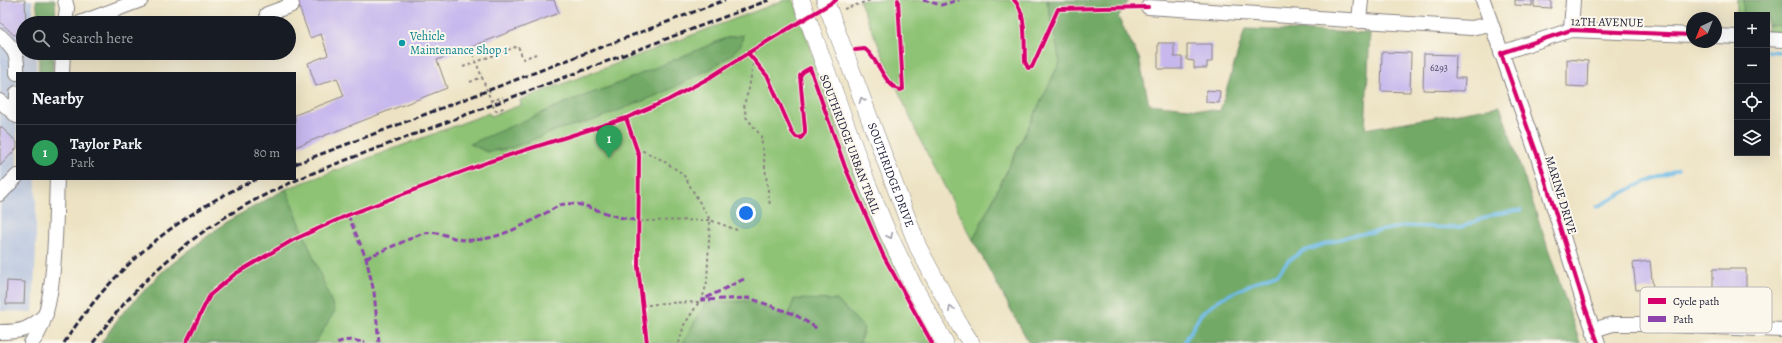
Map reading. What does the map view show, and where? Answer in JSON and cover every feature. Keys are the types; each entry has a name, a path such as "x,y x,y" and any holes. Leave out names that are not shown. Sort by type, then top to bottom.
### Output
{"main road":[{"name":"SOUTHRIDGE DRIVE","path":"801,0 867,183 886,229 912,282 945,343"},
{"name":"SOUTHRIDGE DRIVE","path":"825,0 918,247 960,326 971,343"}],"street":[{"path":"65,0 67,8 66,16"},
{"path":"267,14 292,5 290,0"},
{"path":"1359,21 1361,0"},
{"name":"MARINE DRIVE","path":"1483,0 1490,24 1538,157 1595,336"},
{"path":"1570,30 1573,0"},
{"path":"99,16 137,2"},
{"path":"1148,7 1475,28 1490,24"},
{"name":"12TH AVENUE","path":"1501,53 1570,30 1686,35"},
{"path":"0,36 15,51 16,55"},
{"path":"1722,36 1734,37"},
{"path":"1770,39 1782,40"},
{"path":"17,60 17,72"},
{"path":"62,72 63,60"},
{"path":"0,100 16,115"},
{"path":"0,194 16,177"},
{"path":"31,343 38,336 43,326 52,287 57,180"},
{"path":"0,332 24,330 38,322 46,314"},
{"path":"1595,336 1613,324 1640,324"},
{"path":"1772,330 1782,330"}],"path":[{"path":"841,10 871,0"},
{"path":"464,67 518,46 523,59 536,54"},
{"path":"459,54 471,49 495,111 506,107"},
{"path":"748,53 757,63"},
{"path":"754,58 749,89 744,104 746,117 760,136 770,206"},
{"path":"470,82 482,77"},
{"path":"491,101 502,97"},
{"path":"635,142 639,156"},
{"path":"637,148 662,160 682,174 710,220 707,282 702,300 699,302 684,325 679,343"},
{"path":"639,214 639,229"},
{"path":"640,221 710,220 737,230"},
{"path":"641,299 643,313"},
{"path":"642,306 663,303 699,302"}],"shaded area":[{"path":"0,0 32,0 33,16 16,16 16,60 36,60 36,72 16,72 16,180 36,180 36,249 33,312 0,311"}],"green space":[{"path":"36,0 55,0 56,16 38,16"},
{"path":"785,0 794,0 833,115 859,184 876,224 914,304 935,343 101,343 121,315 163,271 226,222 286,189 489,113 491,116 521,105 520,100"},
{"path":"859,0 1047,0 1060,62 973,240 919,138"},
{"path":"1047,0 1129,0 1118,17 1139,58 1149,104 1220,111 1245,29 1370,33 1365,129 1500,106 1580,343 1029,343 973,240 1060,62"},
{"path":"1737,0 1782,0 1782,33 1770,32 1770,12 1737,12"},
{"path":"1743,0 1782,0 1782,26 1770,25 1770,12 1743,12"},
{"path":"743,35 741,45 731,55 712,68 663,93 592,121 560,129 511,148 487,152 470,144 572,100 612,86 726,38"},
{"path":"39,60 53,60 52,72 39,72"},
{"path":"286,189 335,311 315,343 101,343 121,315 163,271 226,222"},
{"path":"794,299 837,300 864,328 860,343 684,343 684,340 706,303 747,301 788,316"}],"building":[{"path":"0,0 25,0 26,16 16,16 16,35 14,35 0,22"},
{"path":"554,0 559,13 437,60 447,88 296,147 296,115 344,96 337,78 316,86 308,63 328,55 321,34 310,38 297,1"},
{"path":"1515,0 1532,0 1532,6 1515,5"},
{"path":"1534,0 1551,0 1551,8 1534,7"},
{"path":"1158,43 1174,43 1174,57 1182,57 1182,69 1158,69"},
{"path":"1187,44 1212,44 1212,62 1207,62 1207,68 1194,68 1194,61 1187,60"},
{"path":"1382,52 1411,53 1410,92 1381,91"},
{"path":"1424,54 1456,55 1455,78 1465,78 1464,91 1423,90"},
{"path":"1567,59 1588,61 1587,87 1567,86"},
{"path":"1206,90 1220,91 1219,103 1206,102"},
{"path":"0,126 16,141 16,149 0,166"},
{"path":"1650,261 1653,287 1640,287 1640,290 1636,290 1633,263"},
{"path":"1713,269 1746,269 1746,287 1713,287"},
{"path":"7,281 25,282 24,304 6,304"}],"waterway":[{"path":"1770,51 1782,52"},
{"path":"1597,207 1634,187 1678,169"},
{"path":"1184,343 1201,314 1220,299 1278,273 1288,261 1301,252 1350,236 1406,226 1459,228 1494,214 1521,210"}],"railway":[{"path":"296,164 725,0"},
{"path":"93,343 140,286 176,253 216,223 260,197 333,165 769,0"},
{"path":"64,343 83,316 103,292 125,268 148,247 173,227 200,209 255,180"}],"marked path":[{"path":"923,0 941,5 959,0"},
{"path":"366,258 423,233 430,232 465,240 490,238 514,229 538,218 560,205 566,204 583,206 614,216 640,221"},
{"path":"348,215 366,258 374,292 379,343"},
{"path":"744,279 702,300 749,298 794,314 818,329"},
{"path":"337,343 351,340 365,343"}],"cycle path":[{"path":"186,343 210,295 235,274 293,240 348,215 488,162 626,118 668,100 709,78 836,0"},
{"path":"855,50 865,49 874,59 889,83 900,90 903,89 898,0"},
{"path":"1014,0 1018,5 1023,20 1025,62 1028,68 1032,67 1058,9 1148,7"},
{"path":"1598,343 1584,304 1538,157 1501,53 1571,30 1686,35"},
{"name":"SOUTHRIDGE URBAN TRAIL","path":"748,53 768,77 792,132 796,137 801,138 805,133 805,129 800,76 803,72 810,68 845,167 883,255 932,343"},
{"path":"626,118 639,156 638,267 647,343"}],"place":[{"name":"Vehicle Maintenance Shop 1","path":"402,43"},
{"name":"Taylor Park","path":"609,158"}]}
